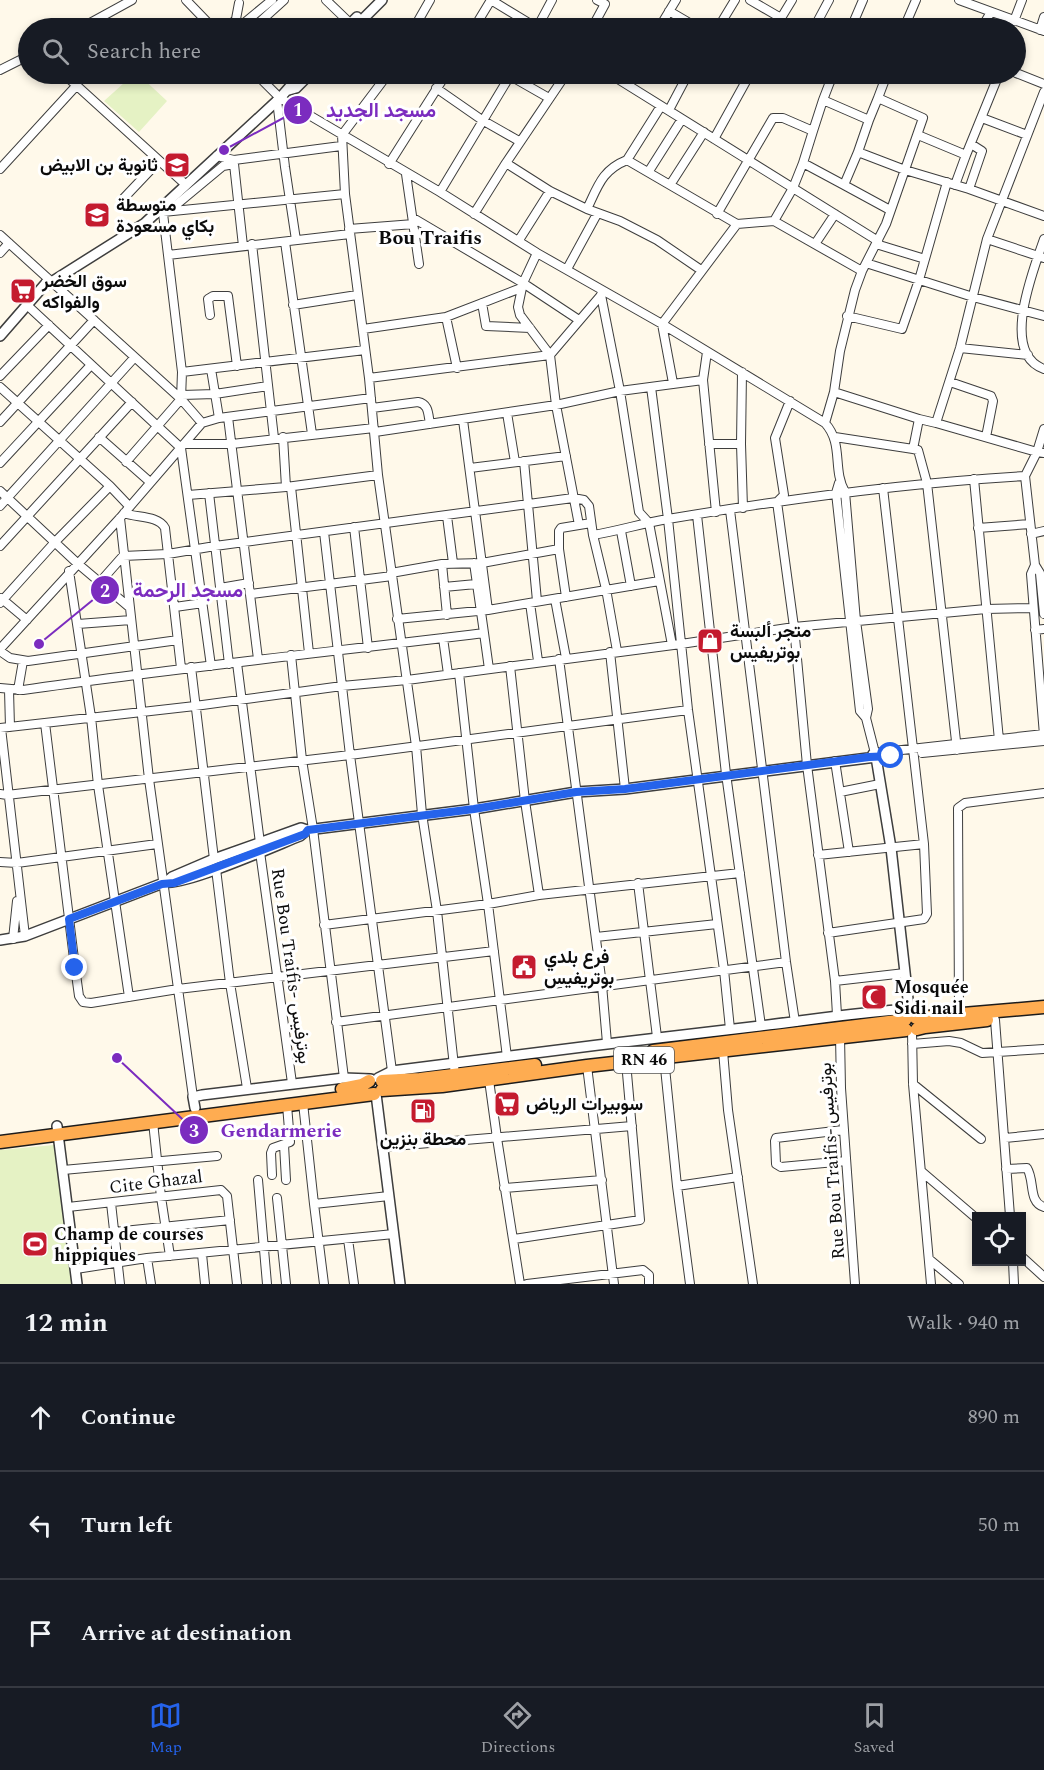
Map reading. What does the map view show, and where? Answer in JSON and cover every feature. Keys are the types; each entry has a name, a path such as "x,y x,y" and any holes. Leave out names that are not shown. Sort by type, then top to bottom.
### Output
{"highway":[{"name":"RN 46","path":"0,1142 194,1103 339,1090 362,1085 489,1080 840,1036 911,1025 959,1014 1044,1007"},
{"name":"RN 46","path":"0,1134 153,1122 303,1103 454,1069 911,1025 925,1027 1044,1014"}],"street":[{"path":"99,18 132,0"},
{"path":"186,0 194,4 205,18"},
{"path":"250,18 272,0"},
{"path":"264,18 284,0"},
{"path":"326,0 343,18"},
{"path":"359,18 374,0"},
{"path":"362,18 382,0"},
{"path":"420,18 430,0"},
{"path":"480,18 491,0 521,18"},
{"path":"542,18 552,0"},
{"path":"665,18 676,0"},
{"path":"724,18 735,0"},
{"path":"750,0 781,18 792,0"},
{"path":"819,18 829,0"},
{"path":"855,18 863,0"},
{"path":"908,18 916,0"},
{"path":"959,0 1007,18"},
{"path":"1018,18 1022,0"},
{"path":"596,18 603,1"},
{"path":"236,18 239,3"},
{"path":"669,11 681,18"},
{"path":"987,18 991,12"},
{"path":"1026,25 1042,30 1044,16"},
{"path":"0,70 18,61"},
{"path":"1026,76 1044,84"},
{"path":"265,84 279,99 440,192 537,253 567,269 602,293 662,324 742,372 825,423 833,433 853,621 868,709 866,718 891,848 906,973 913,1084 931,1284"},
{"path":"289,90 291,84"},
{"path":"126,462 181,397 182,372 163,210 185,184 289,90 300,84"},
{"path":"382,84 342,135 341,146 357,295 375,430 378,475 416,746 422,814 437,911 454,1069"},
{"path":"389,164 438,84"},
{"path":"440,192 503,84"},
{"path":"526,84 549,98"},
{"path":"474,214 519,141 559,84"},
{"path":"626,84 877,242 925,259"},
{"path":"587,209 603,175 616,164 627,160 681,84"},
{"path":"714,139 744,84"},
{"path":"774,221 793,188 829,84"},
{"path":"844,185 883,84"},
{"path":"847,316 902,330 951,184 971,144 995,84"},
{"path":"0,169 77,85 185,184"},
{"path":"436,88 482,120 519,141"},
{"path":"936,423 951,382 987,239 1044,92"},
{"path":"279,99 283,155 296,240"},
{"path":"825,423 834,392 847,316 864,267 890,210 923,118 878,99"},
{"path":"823,100 869,120"},
{"path":"717,214 773,118 783,117 813,131"},
{"path":"649,171 682,118"},
{"path":"982,118 1027,135"},
{"path":"670,185 704,132"},
{"path":"918,135 966,155"},
{"path":"969,189 982,151 971,144"},
{"path":"217,156 234,160 341,146"},
{"path":"858,152 1044,216"},
{"path":"627,160 737,224 774,221 815,244 864,267 919,280 1044,316"},
{"path":"122,200 159,161"},
{"path":"803,163 890,210"},
{"path":"0,336 49,283 145,223 223,166 232,164 234,165 238,204 248,245 274,438"},
{"path":"506,164 550,191 597,214 620,221 657,240 701,270"},
{"path":"406,174 419,264"},
{"path":"519,240 550,191"},
{"path":"163,210 345,194"},
{"path":"567,269 597,214"},
{"path":"815,244 835,214"},
{"path":"168,255 285,242 414,221 579,320"},
{"path":"673,383 662,324 737,224"},
{"path":"0,235 49,283 181,397 202,423"},
{"path":"987,239 1041,257"},
{"path":"1044,239 1041,257 1023,309 1022,341 1036,366 1044,369"},
{"path":"285,242 312,434"},
{"path":"0,253 9,243"},
{"path":"537,253 522,285 518,310 550,355 556,405 579,525"},
{"path":"363,329 447,316 522,285"},
{"path":"369,378 550,355 602,293"},
{"path":"602,293 639,512 649,523 672,645"},
{"path":"293,305 357,295"},
{"path":"210,315 208,299 213,296 228,296 237,366"},
{"path":"482,303 486,326 530,328"},
{"path":"28,306 158,426 183,446 232,444 463,420 556,405 620,391 703,380"},
{"path":"447,316 457,368"},
{"path":"0,422 94,320"},
{"path":"0,376 49,325"},
{"path":"960,348 1028,355"},
{"path":"182,372 365,350"},
{"path":"707,352 703,380 716,512"},
{"path":"0,506 134,358"},
{"path":"0,463 91,365"},
{"path":"211,369 219,418"},
{"path":"742,372 743,508"},
{"path":"951,382 991,396 993,401 986,436"},
{"path":"181,397 268,386"},
{"path":"0,387 110,486 129,506"},
{"path":"651,387 668,519 688,710 730,1029"},
{"path":"834,392 919,419 1040,452"},
{"path":"178,640 23,661 10,658 0,650 69,571 122,516 202,423 219,418 371,398"},
{"path":"777,502 784,495 775,438 790,401"},
{"path":"0,546 132,402"},
{"path":"372,408 424,403 427,406 430,424"},
{"path":"507,413 520,462 527,504 538,662"},
{"path":"228,417 258,659"},
{"path":"913,449 919,419"},
{"path":"463,420 475,511 484,633 489,669"},
{"path":"1044,429 1040,452 1025,476 1035,565 1042,574 1044,614"},
{"path":"833,433 918,450 927,483 956,747"},
{"path":"99,437 150,482"},
{"path":"284,438 309,653"},
{"path":"709,444 741,444"},
{"path":"183,446 211,666"},
{"path":"470,468 566,456"},
{"path":"188,495 288,487 378,475"},
{"path":"592,535 621,531 668,519 840,493 927,483 1025,476"},
{"path":"974,479 999,740"},
{"path":"27,620 1,600 110,486"},
{"path":"828,933 900,924 924,919 927,914 924,844 883,488"},
{"path":"0,490 77,563 129,608"},
{"name":"Rue Bou Traifis- بوترفيس","path":"209,494 220,588 240,700 292,1083"},
{"path":"100,582 123,556 168,554 573,498 587,502 592,535 606,589 625,789"},
{"path":"777,502 794,627 807,765 835,981 837,1015"},
{"path":"730,510 795,1022"},
{"path":"697,515 726,774 761,1026"},
{"path":"122,516 155,520 164,524 181,668"},
{"path":"122,516 123,556 135,646 148,779 194,1103 247,1088 292,1083 344,1078 376,1085"},
{"path":"447,516 453,563"},
{"path":"566,597 559,549 559,531 561,528 591,523"},
{"path":"978,528 1030,524"},
{"path":"354,527 368,648"},
{"path":"621,531 631,586"},
{"path":"1031,534 1044,531"},
{"path":"324,532 350,755 392,1071"},
{"path":"251,594 329,585 442,564 478,563 559,549"},
{"path":"478,563 477,584 484,610"},
{"path":"442,564 447,615"},
{"path":"0,940 25,936 116,900 164,883 174,883 260,847 305,834 310,829 474,809 576,792 625,789 1044,734 1042,682 1031,574 1035,565"},
{"path":"69,571 129,998"},
{"path":"1031,574 1042,574"},
{"path":"397,619 484,610 659,581"},
{"path":"220,588 249,583"},
{"path":"444,587 477,584"},
{"path":"555,599 563,658 567,726 590,889 607,1043"},
{"path":"175,607 203,603"},
{"path":"4,728 406,680 794,627 986,609 1033,608"},
{"path":"78,624 131,620"},
{"path":"1035,630 1044,629"},
{"path":"9,689 484,633"},
{"path":"443,638 448,674"},
{"path":"291,655 310,829 344,1078"},
{"path":"23,661 9,689 4,728 4,794 17,863 18,890 25,936"},
{"path":"510,666 525,801 539,895"},
{"path":"191,667 202,772 230,983 247,1088"},
{"path":"459,673 468,738 474,809 507,1057"},
{"path":"4,794 350,755 688,710"},
{"path":"45,723 69,919 82,1002 91,1003 178,989 494,951"},
{"path":"956,747 1044,741"},
{"path":"835,761 849,852"},
{"path":"840,792 880,784"},
{"path":"959,1014 958,808 965,803 1044,793"},
{"path":"0,862 17,863 158,844"},
{"path":"818,855 924,844"},
{"path":"324,925 488,904 539,895 740,873"},
{"path":"638,883 657,1037"},
{"path":"13,939 18,890"},
{"path":"596,937 717,924"},
{"path":"336,1022 786,962"},
{"path":"835,981 906,973"},
{"path":"376,1085 392,1071 454,1069 507,1057 837,1015 911,1025 980,1052 1044,1049"},
{"path":"995,1020 1010,1212"},
{"name":"Rue Bou Traifis- بوترفيس","path":"840,1036 843,1130 855,1284"},
{"path":"723,1052 728,1110 753,1284"},
{"path":"664,1058 690,1284"},
{"path":"514,1239 637,1222 641,1218 626,1062"},
{"path":"588,1066 614,1284"},
{"path":"489,1080 520,1284"},
{"path":"913,1084 981,1139"},
{"path":"376,1085 400,1284"},
{"path":"303,1103 324,1284"},
{"path":"272,1175 271,1153 273,1148 290,1142 287,1105"},
{"path":"153,1122 170,1256"},
{"path":"382,1147 632,1126"},
{"path":"58,1130 77,1284"},
{"path":"843,1130 776,1138 776,1164 781,1167 846,1161"},
{"path":"1005,1138 1044,1134"},
{"path":"284,1145 286,1180"},
{"path":"63,1170 217,1156"},
{"path":"1006,1169 1027,1168 1030,1173 1034,1200 1038,1205 1044,1207"},
{"path":"921,1171 972,1215"},
{"path":"677,1186 738,1177"},
{"path":"258,1180 267,1284"},
{"path":"504,1188 602,1180"},
{"name":"Cite Ghazal","path":"68,1207 221,1190 227,1197 237,1284"},
{"path":"314,1204 389,1196"},
{"path":"277,1198 286,1284"},
{"path":"111,1203 120,1284"},
{"path":"114,1232 230,1220"},
{"path":"76,1269 147,1258 394,1234"},
{"path":"348,1239 354,1284"},
{"path":"202,1254 206,1284"},
{"path":"147,1258 151,1284"},
{"path":"929,1259 959,1284"},
{"path":"1026,1261 1044,1277"},
{"path":"1013,1266 1014,1284"},
{"path":"527,1284 646,1271 649,1284"}],"green space":[{"path":"123,84 149,84 167,101 139,132 104,101"},
{"name":"Champ de courses hippiques","path":"54,1145 66,1204 75,1284 0,1284 0,1150"}],"place":[{"name":"مسجد الجديد","path":"224,150"},
{"name":"ثانوية بن الابيض","path":"177,165"},
{"name":"متوسطة بكاي مسعودة","path":"97,215"},
{"name":"سوق الخضر والفواكه","path":"23,291"},
{"name":"متجر ألبسة بوتريفيس","path":"710,641"},
{"name":"مسجد الرحمة","path":"39,644"},
{"name":"فرع بلدي بوتريفيس","path":"524,967"},
{"name":"Mosquée Sidi nail","path":"874,997"},
{"name":"Gendarmerie","path":"117,1058"},
{"name":"سوبيرات الرياض","path":"507,1104"},
{"name":"محطة بنزين","path":"423,1111"},
{"name":"Champ de courses hippiques","path":"35,1244"}],"district":[{"name":"Bou Traifis","path":"430,238"}],"route":[{"path":"75,968 69,919 166,882 174,883 216,869 305,834 308,830 474,809 576,792 625,789 726,774 891,756"}]}
